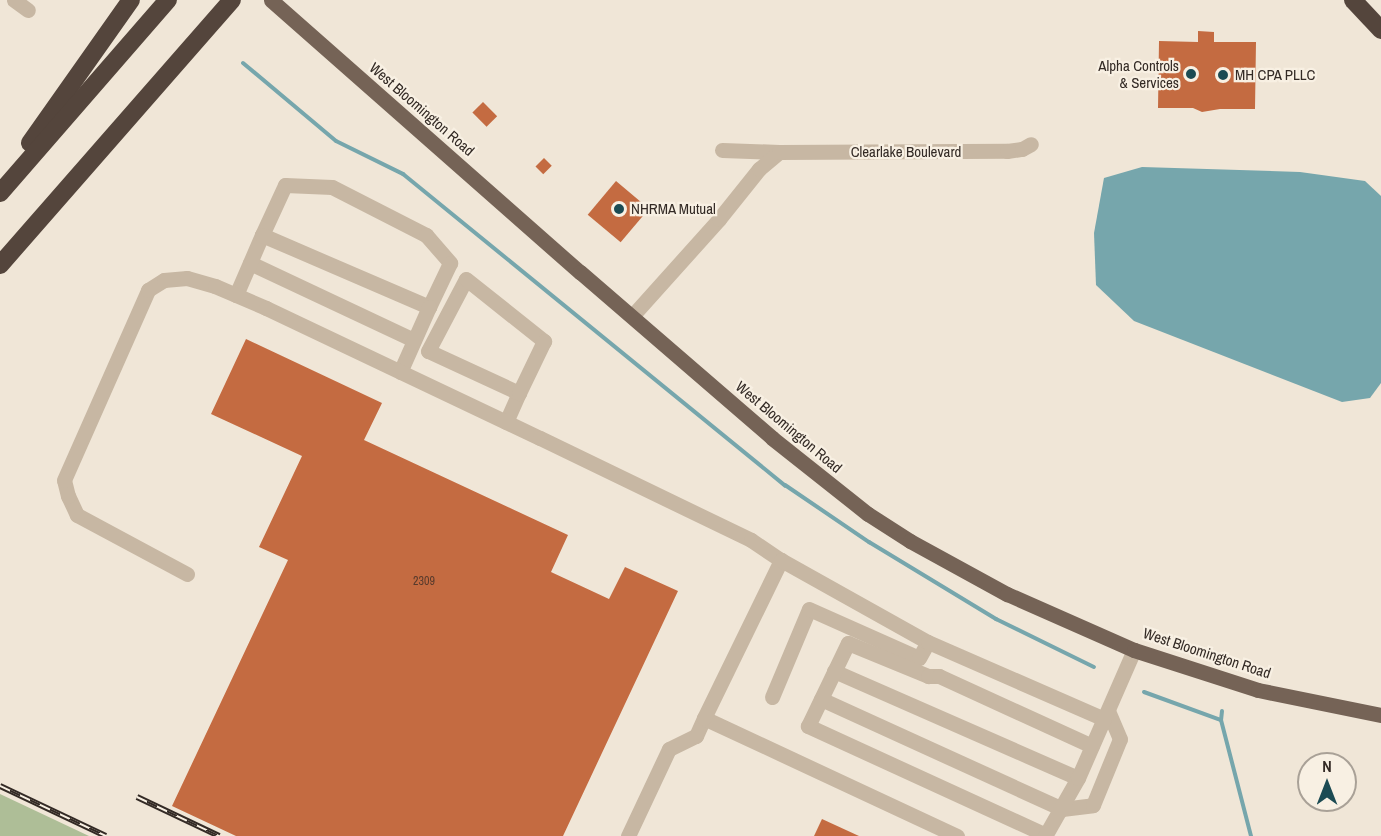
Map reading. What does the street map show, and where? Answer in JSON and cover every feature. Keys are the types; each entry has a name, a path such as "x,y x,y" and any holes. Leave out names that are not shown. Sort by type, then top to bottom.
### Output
{"highway":[{"path":"0,186 131,0"},
{"path":"0,193 168,0"},
{"path":"0,265 232,0"},
{"path":"171,68 243,0"},
{"path":"1353,0 1381,30"}],"main road":[{"name":"West Bloomington Road","path":"271,0 571,265 633,315 772,438 868,514 910,542 1007,594 1134,650 1258,690 1381,716"}],"street":[{"path":"14,0 27,10"},
{"name":"Clearlake Boulevard","path":"722,150 1008,152 1031,144"},
{"path":"633,315 719,219 759,170 779,152"},
{"path":"236,294 285,185 332,187 426,236 450,262 400,372"},
{"path":"262,235 429,307"},
{"path":"250,263 414,340"},
{"path":"187,574 77,515 68,496 64,480 148,290 164,280 187,278 236,294 752,540 781,560 928,642 1106,715 1120,739 1093,805 1062,809 821,699"},
{"path":"506,422 544,341 466,279 428,351 519,393"},
{"path":"628,836 669,749 696,736 781,560"},
{"path":"772,697 809,609 920,658 928,642"},
{"path":"1092,746 939,676 928,676 848,643 808,726 1046,835 1078,778 1106,715 1134,650"},
{"path":"834,671 1078,778"},
{"path":"704,718 957,836"}],"green space":[{"path":"0,794 89,836 0,836"}],"water":[{"path":"1142,167 1300,172 1365,181 1381,196 1381,383 1370,398 1342,402 1134,321 1096,285 1094,233 1104,178"}],"building":[{"path":"1198,31 1214,32 1214,42 1256,42 1255,109 1220,109 1202,112 1193,108 1158,108 1159,41 1198,42"},
{"path":"483,102 497,116 487,127 472,113"},
{"path":"544,158 552,166 543,174 536,166"},
{"path":"616,181 649,209 621,242 588,215"},
{"path":"246,339 382,403 364,440 568,535 551,572 609,599 625,567 678,591 563,836 236,836 172,806 288,560 259,547 302,456 211,414"},
{"path":"822,819 859,836 814,836"}],"waterway":[{"path":"243,63 336,141 403,174 785,485 869,542 996,619 1094,667"},
{"path":"1144,692 1221,720"},
{"path":"1222,711 1221,720 1251,836"}],"railway":[{"path":"0,786 106,836"},
{"path":"137,797 219,836"}],"place":[{"name":"Alpha Controls & Services","path":"1191,74"},
{"name":"MH CPA PLLC","path":"1223,75"},
{"name":"NHRMA Mutual","path":"619,209"}]}
